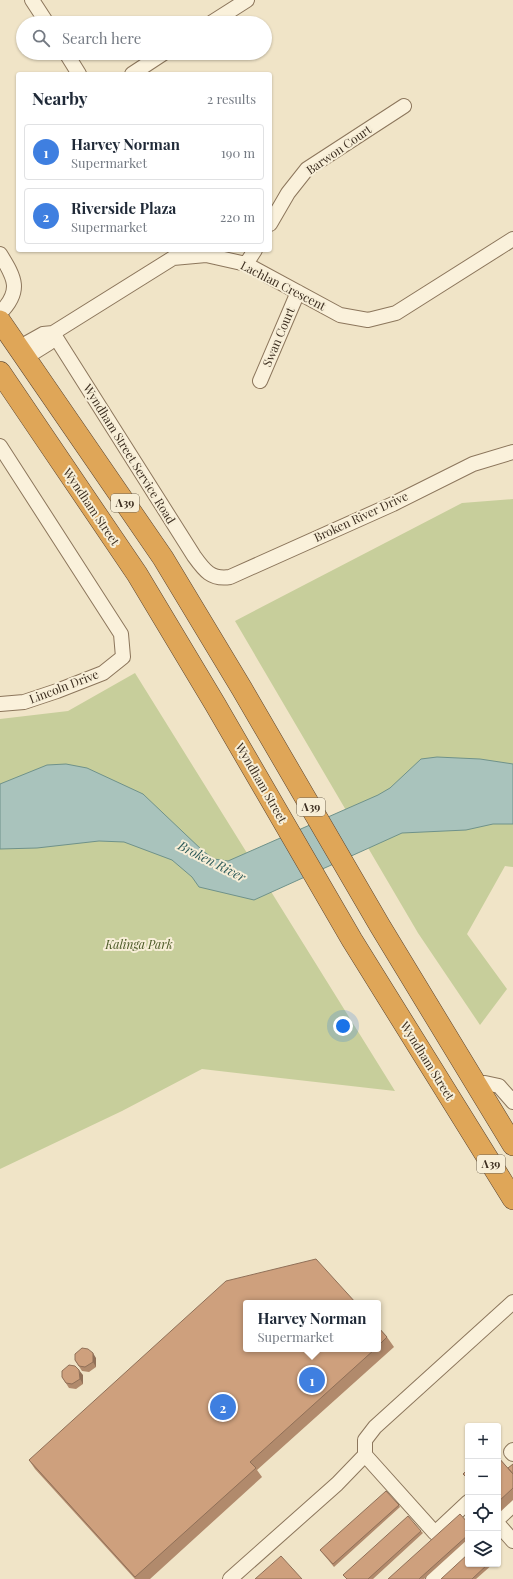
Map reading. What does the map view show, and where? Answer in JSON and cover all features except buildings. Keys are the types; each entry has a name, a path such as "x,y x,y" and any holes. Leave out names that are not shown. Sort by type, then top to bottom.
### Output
{"highway":[{"name":"A39","path":"0,321 163,558 242,689 380,926 513,1145"},
{"path":"0,366 21,353"},
{"name":"Wyndham Street","path":"0,372 137,574 215,704 352,940 513,1199"},
{"path":"469,1130 467,1107 469,1097 477,1087"}],"street":[{"path":"32,0 42,16"},
{"path":"222,16 247,0"},
{"path":"70,60 78,72"},
{"path":"135,72 153,60"},
{"name":"Barwon Court","path":"272,221 288,193 307,169 404,106"},
{"name":"Lachlan Crescent","path":"21,353 42,334 52,333 173,258 206,255 246,264 340,314 368,320 396,314 513,239"},
{"path":"246,264 254,252"},
{"path":"0,254 13,274 15,289 10,303 0,313"},
{"name":"Swan Court","path":"260,381 298,292"},
{"name":"Wyndham Street Service Road","path":"52,333 194,556 208,574"},
{"name":"Lincoln Drive","path":"0,446 121,634 123,657 103,672 57,691 24,702 0,704"},
{"name":"Broken River Drive","path":"208,574 214,577 230,577 393,504 473,464 513,452"},
{"path":"477,1087 485,1083 499,1086 513,1102"},
{"path":"465,1505 435,1533 366,1455 366,1440 375,1427 513,1302"},
{"path":"513,1450 511,1452 513,1454"},
{"path":"230,1579 337,1484 366,1455"},
{"path":"501,1516 513,1505"},
{"path":"501,1527 513,1541"},
{"path":"433,1579 465,1549"}],"green space":[{"path":"513,499 513,867 505,866 467,934 507,989 480,1025 418,933 235,621 462,503"},
{"name":"Kalinga Park","path":"135,673 395,1091 202,1069 122,1111 0,1169 0,719 68,711"}],"water":[{"name":"Broken River","path":"437,757 480,759 513,764 513,824 493,824 466,830 402,833 254,900 199,887 192,877 172,860 124,842 99,841 37,848 0,849 0,784 47,765 66,764 87,768 143,794 203,851 214,859 228,861 378,795 390,788 421,759"}],"place":[{"name":"Harvey Norman","path":"312,1380"},
{"name":"Riverside Plaza","path":"223,1407"}]}
